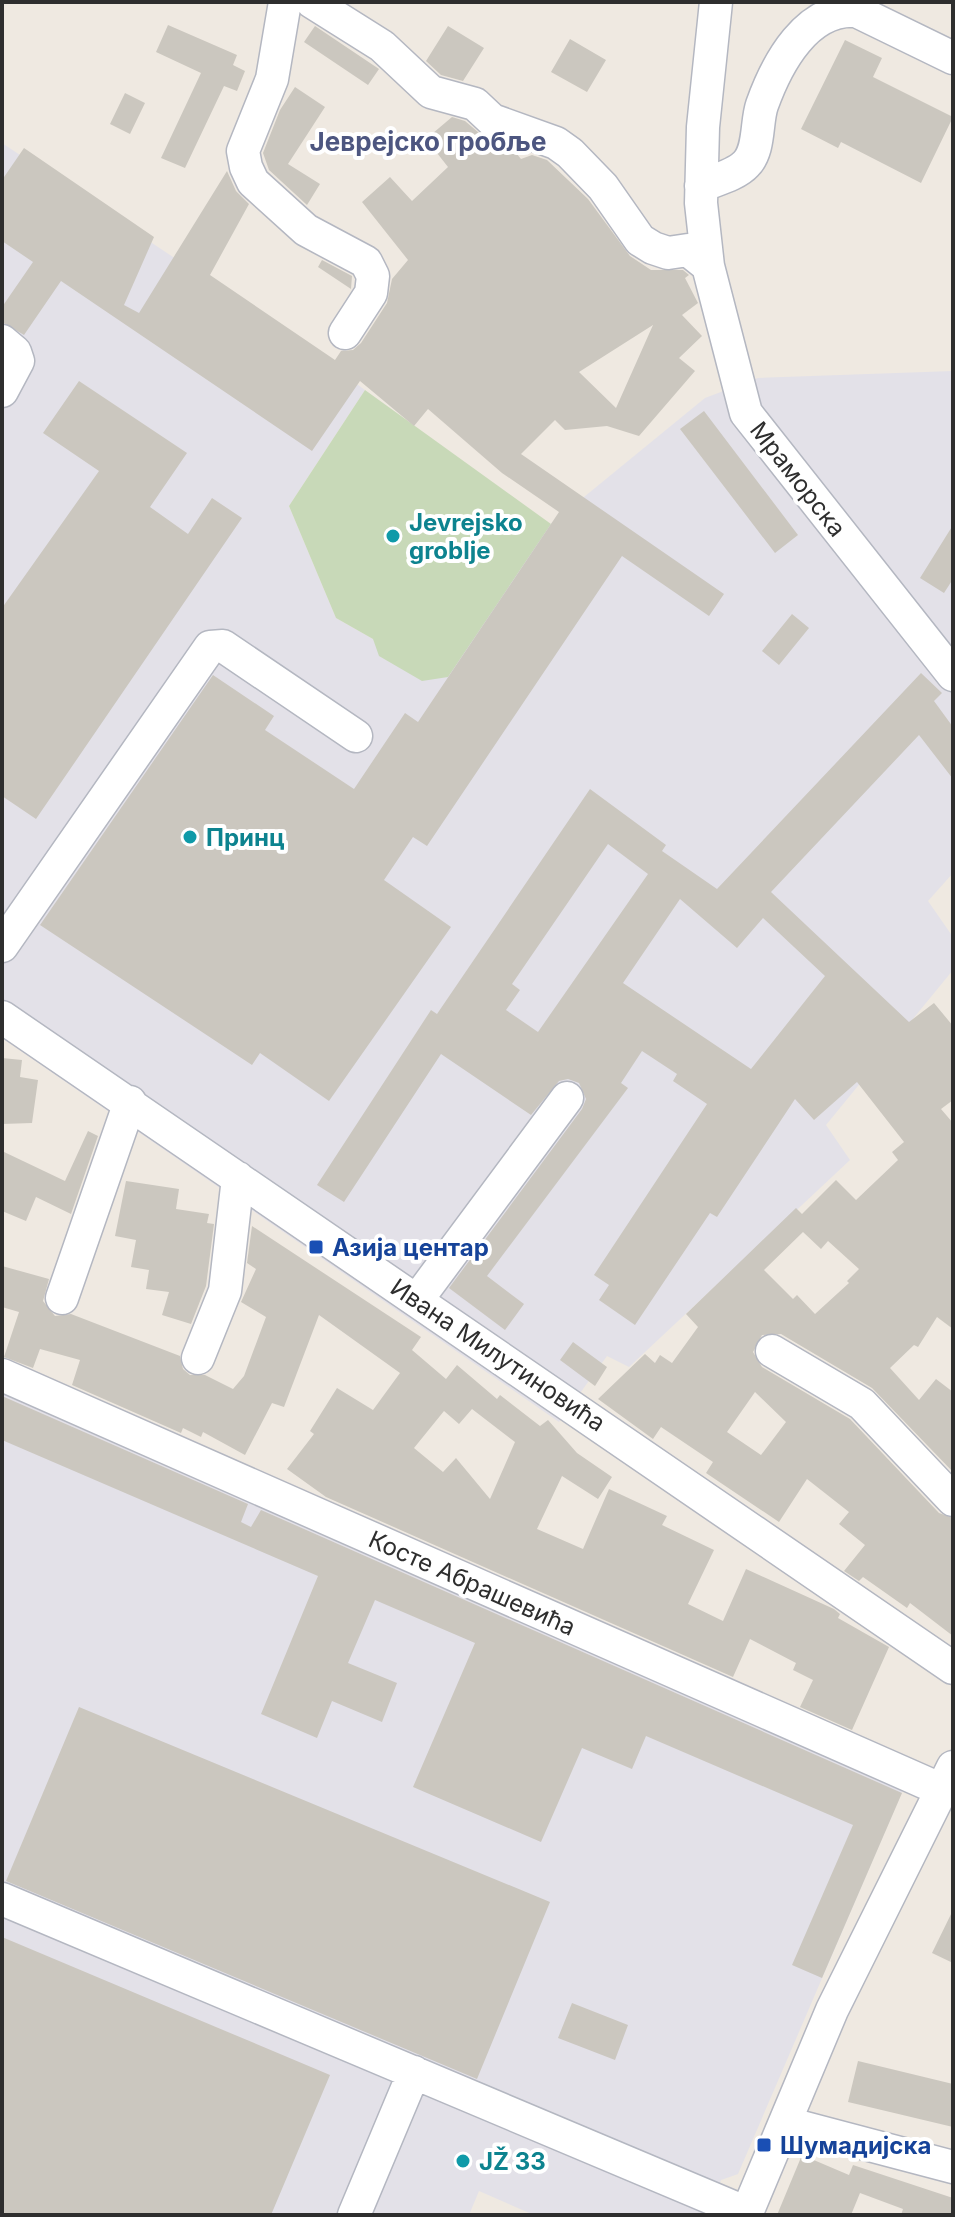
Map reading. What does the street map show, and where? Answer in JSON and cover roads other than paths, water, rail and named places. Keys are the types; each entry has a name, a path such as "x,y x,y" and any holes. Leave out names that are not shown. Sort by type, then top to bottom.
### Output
{"street":[{"path":"285,2 272,79 243,151 253,182 306,230 366,262 373,276 371,293 345,333"},
{"path":"312,2 382,46 431,92 475,104 492,120 556,143 603,187 640,240 668,253 688,250 708,266"},
{"name":"Мраморска","path":"716,2 701,186 708,266 746,413 953,675"},
{"path":"701,186 740,169 749,160 762,104 803,33 821,16 842,10 847,5 953,58"},
{"path":"2,341 15,352 18,361 2,391"},
{"path":"2,946 210,647 223,646 356,736"},
{"name":"Ивана Милутиновића","path":"2,1017 953,1668"},
{"path":"417,1300 567,1098"},
{"path":"62,1298 130,1102"},
{"path":"198,1358 225,1291 238,1178"},
{"path":"772,1351 862,1404 953,1500"},
{"name":"Косте Абрашевића","path":"2,1375 947,1778"},
{"path":"2,1899 746,2214 832,2010 947,1778"},
{"path":"354,2215 414,2072"},
{"path":"786,2123 953,2167"}],"place":[{"name":"Jevrejsko groblje","path":"393,536"},
{"name":"Принц","path":"190,837"},
{"name":"Азија центар","path":"316,1247"},
{"name":"Шумадијска","path":"764,2145"},
{"name":"JŽ 33","path":"463,2161"}],"district":[{"name":"Јеврејско гробље","path":"428,141"}]}
